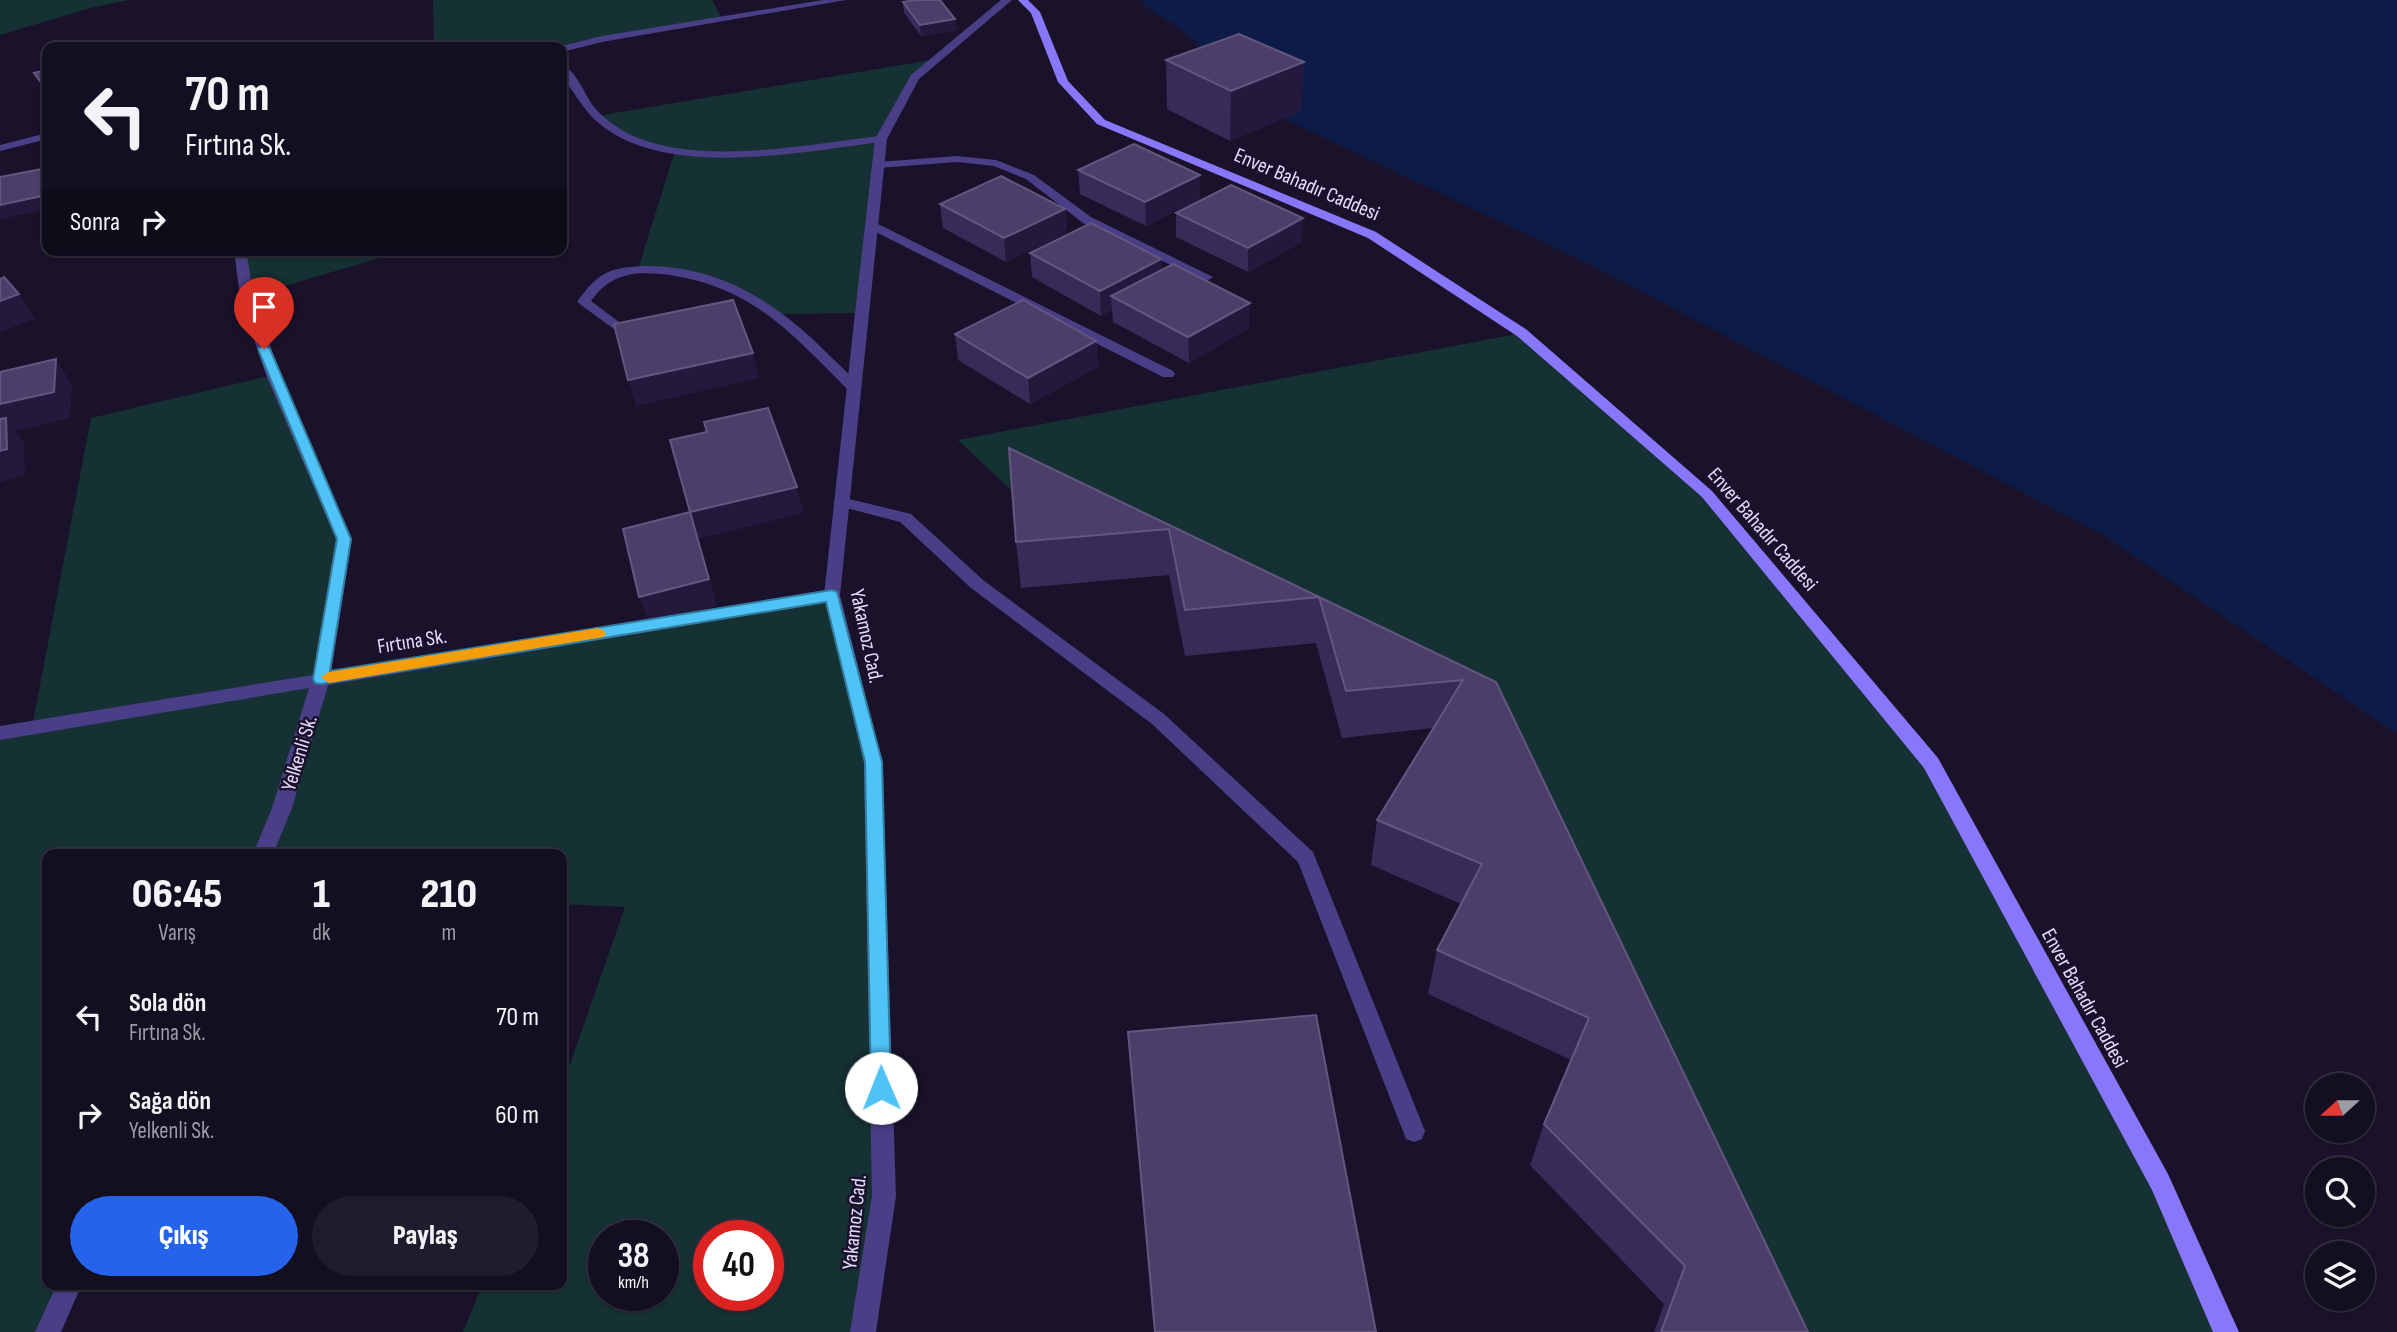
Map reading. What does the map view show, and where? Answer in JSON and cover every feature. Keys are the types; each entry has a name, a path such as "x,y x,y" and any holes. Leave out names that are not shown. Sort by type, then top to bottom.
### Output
{"main road":[{"name":"Enver Bahadır Caddesi","path":"1023,0 1035,12 1063,82 1101,122 1373,235 1522,333 1707,494 1931,763 2160,1182 2226,1332"}],"street":[{"path":"567,48 602,39 841,0"},
{"name":"Yakamoz Cad.","path":"863,1332 884,1196 873,762 832,596 841,502 881,139 915,77 1007,0"},
{"path":"567,75 597,116 630,140 675,151 736,154 881,139"},
{"path":"0,148 42,137"},
{"path":"878,165 957,159 996,163 1030,177 1087,220 1207,277"},
{"path":"872,225 1168,374"},
{"name":"Yelkenli Sk.","path":"241,256 247,298 273,375 344,539 321,679 282,808 265,849"},
{"path":"614,325 584,302 599,281 638,269 691,272 732,285 779,314 854,388"},
{"path":"841,502 905,518 977,584 1158,719 1306,858 1414,1131"},
{"name":"Fırtına Sk.","path":"0,733 832,596"},
{"path":"48,1332 67,1290"}],"green space":[{"path":"0,0 129,0 90,8 0,35"},
{"path":"433,0 712,0 722,19 602,39 567,48 567,42 434,42"},
{"path":"937,59 915,77 881,139 862,313 779,314 732,285 638,269 675,151 630,140 597,116"},
{"path":"241,256 387,256 247,297"},
{"path":"1522,333 1707,494 1931,763 2226,1332 1764,1332 1487,728 1014,493 958,440"},
{"path":"273,375 344,539 321,678 832,595 873,762 884,1196 863,1332 463,1332 480,1290 567,1290 567,1073 625,907 567,904 567,849 42,849 42,1290 68,1290 48,1332 0,1332 0,733 32,727 91,418"}],"water":[{"path":"2397,0 2397,734 2103,535 1591,265 1268,111 1182,30 1139,2"}],"building":[{"path":"940,0 955,19 920,25 903,2"},
{"path":"1239,34 1304,62 1231,91 1166,60"},
{"path":"42,71 42,84 34,73"},
{"path":"1134,144 1200,175 1145,202 1078,170"},
{"path":"42,169 42,196 0,205 0,177"},
{"path":"1001,176 1065,209 1004,238 940,204"},
{"path":"1231,185 1303,218 1248,248 1176,213"},
{"path":"1091,223 1161,259 1100,291 1030,253"},
{"path":"1173,264 1250,303 1188,337 1111,296"},
{"path":"4,277 19,294 0,301 0,279"},
{"path":"733,300 753,353 628,380 614,324"},
{"path":"1023,300 1096,341 1028,378 955,334"},
{"path":"56,359 54,392 0,404 0,372"},
{"path":"768,408 797,487 690,512 670,440 707,432 704,422"},
{"path":"6,418 7,449 0,451 0,419"},
{"path":"1009,448 1496,682 1808,1332 1661,1332 1685,1266 1544,1124 1589,1018 1437,950 1482,864 1377,820 1463,680 1346,691 1319,597 1185,610 1169,529 1016,542"},
{"path":"690,512 709,579 639,597 623,529"},
{"path":"1316,1015 1376,1332 1155,1332 1128,1032"}],"slow traffic":[{"path":"329,677 598,634"}],"route":[{"path":"264,349 344,539 321,679 832,596 873,762 881,1088"}]}
